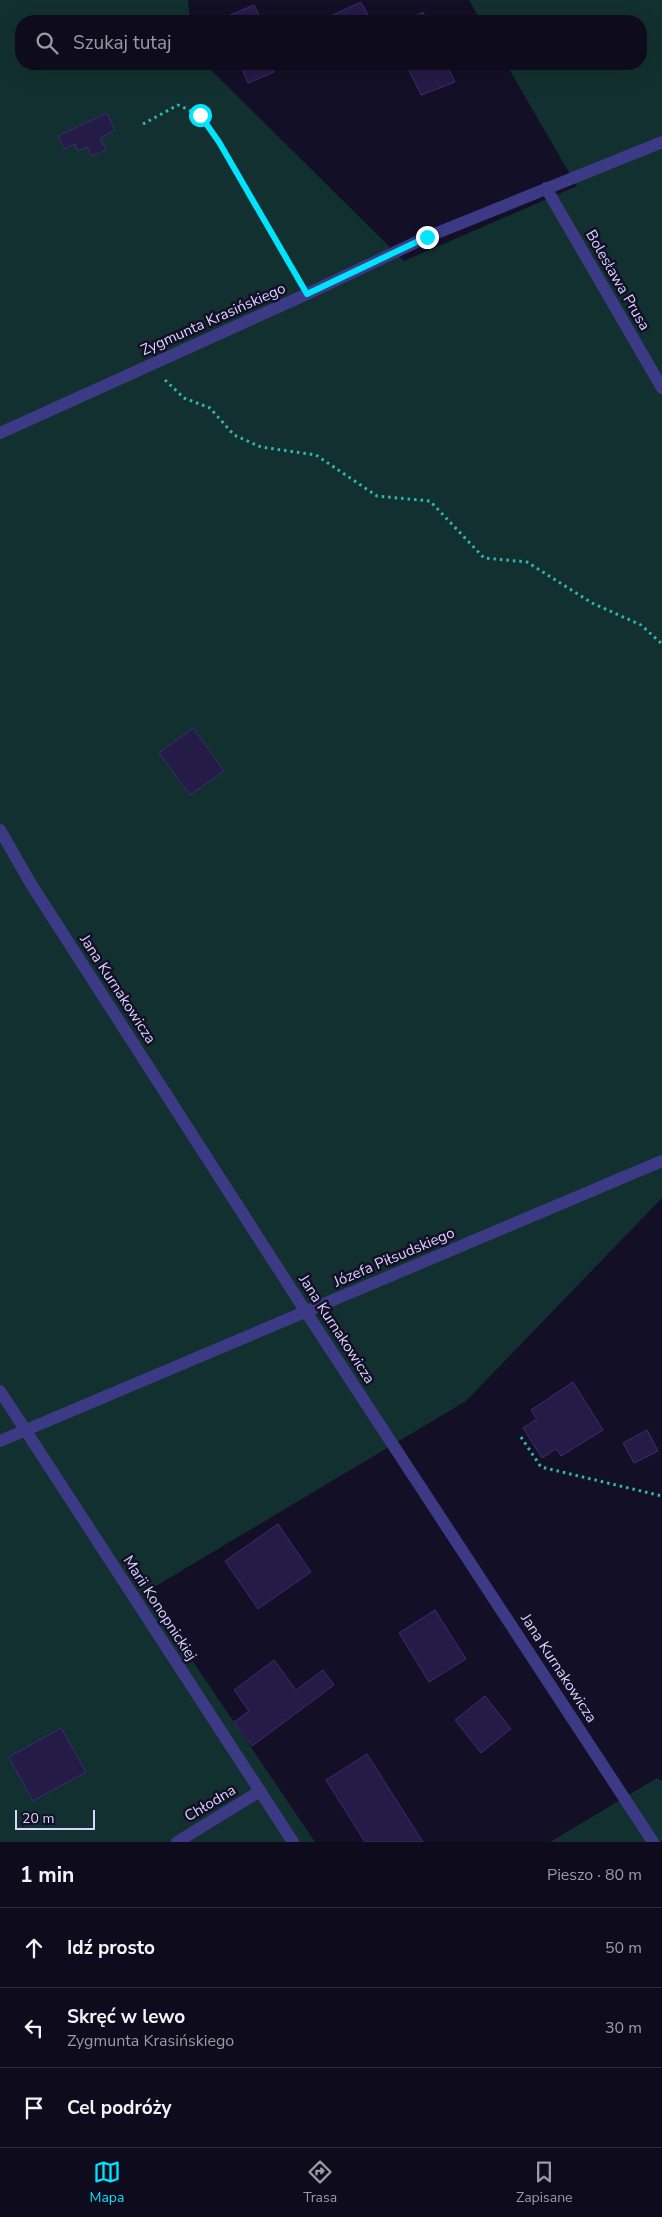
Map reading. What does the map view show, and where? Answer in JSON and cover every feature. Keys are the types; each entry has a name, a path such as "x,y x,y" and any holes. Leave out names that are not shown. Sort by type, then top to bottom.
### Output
{"street":[{"name":"Zygmunta Krasińskiego","path":"0,433 307,294 427,237 662,142"},
{"name":"Bolesława Prusa","path":"546,188 662,388"},
{"name":"Jana Kurnakowicza","path":"0,830 32,884 306,1312 653,1842"},
{"name":"Józefa Piłsudskiego","path":"0,1441 662,1161"},
{"name":"Marii Konopnickiej","path":"0,1391 292,1842"},
{"name":"Chłodna","path":"177,1842 260,1791"}],"path":[{"path":"143,124 178,105 200,115 219,142 307,294"},
{"path":"149,366 184,398 210,408 234,435 261,447 316,455 377,496 430,501 484,558 527,562 592,603 641,625 662,644"},
{"path":"521,1437 541,1467 662,1496"}],"green space":[{"path":"0,0 188,0 189,15 15,15 15,70 211,70 404,261 577,186 509,70 647,70 647,15 478,15 469,0 662,0 662,1198 466,1401 146,1592 315,1842 0,1842"},
{"path":"657,1778 662,1781 662,1842 550,1842"}],"building":[{"path":"361,2 368,15 333,15"},
{"path":"254,5 259,15 230,15"},
{"path":"243,70 273,70 274,72 248,83"},
{"path":"409,70 449,70 455,82 421,95"},
{"path":"107,113 115,130 100,138 106,150 91,156 87,147 78,151 75,144 64,149 58,136"},
{"path":"193,728 224,771 190,795 159,753"},
{"path":"573,1382 603,1430 561,1456 556,1449 542,1458 523,1428 537,1419 531,1410"},
{"path":"647,1430 658,1451 634,1463 623,1443"},
{"path":"278,1524 311,1572 258,1609 225,1561"},
{"path":"435,1610 466,1659 429,1682 399,1633"},
{"path":"274,1660 296,1690 323,1670 334,1685 252,1746 234,1722 249,1711 234,1690"},
{"path":"485,1696 511,1729 481,1753 455,1720"},
{"path":"61,1728 86,1772 33,1801 9,1757"},
{"path":"367,1754 423,1842 365,1842 326,1780"}],"route":[{"path":"200,115 219,142 307,294 427,237"}]}
